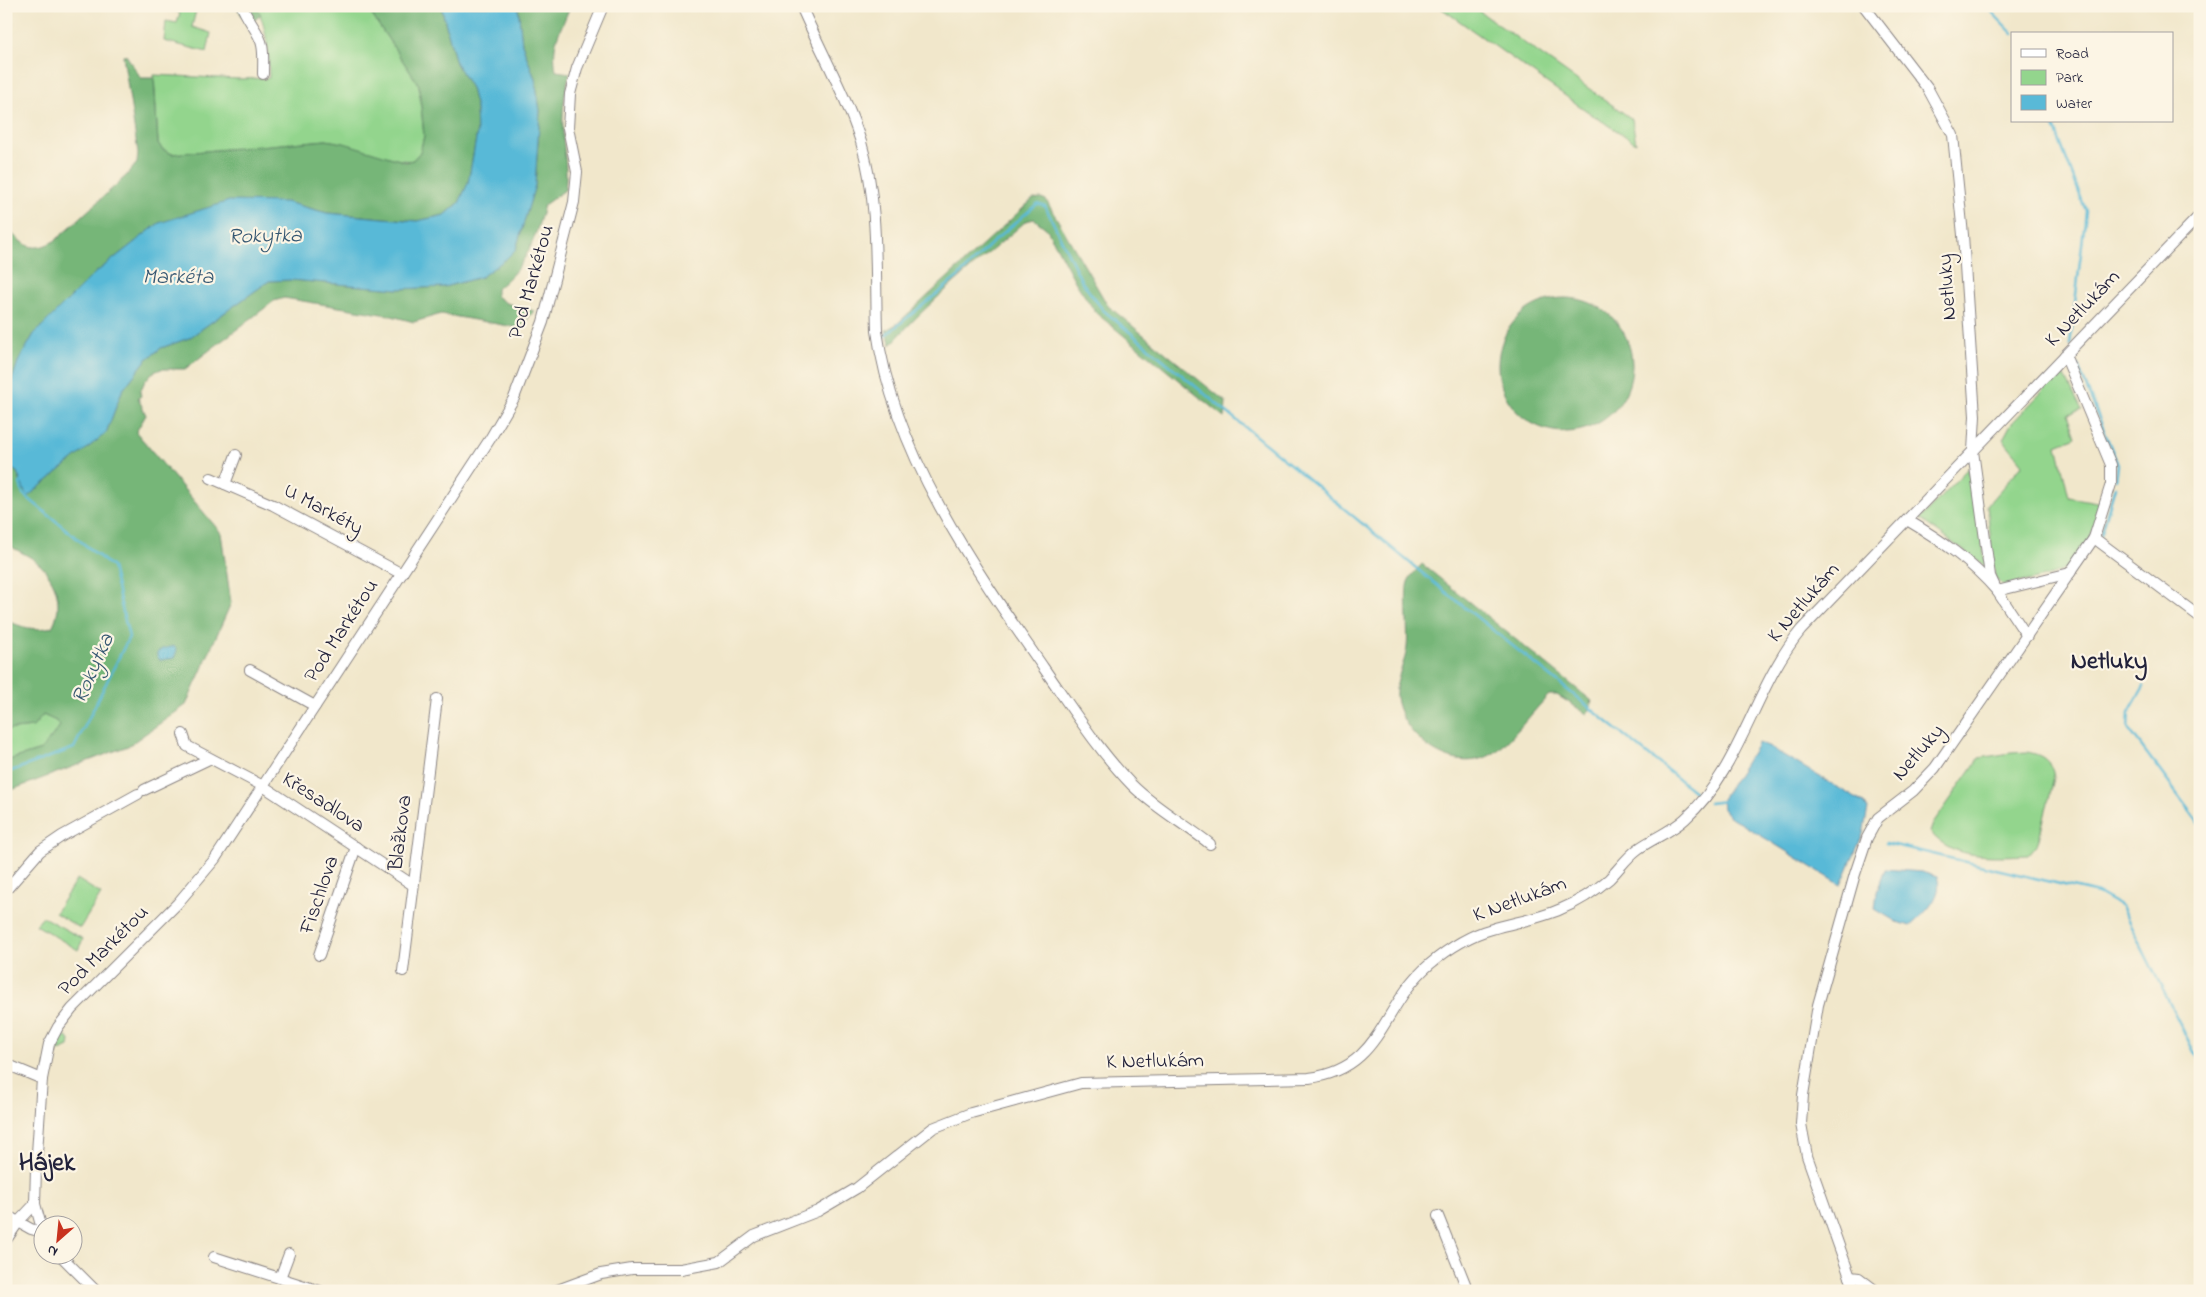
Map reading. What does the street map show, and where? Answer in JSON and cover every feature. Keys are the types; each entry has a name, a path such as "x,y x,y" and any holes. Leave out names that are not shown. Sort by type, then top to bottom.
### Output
{"street":[{"path":"242,6 247,20 258,34 262,45 263,74"},
{"name":"Pod Markétou","path":"38,1214 35,1204 42,1079 49,1044 58,1026 72,1009 177,904 203,875 402,574 502,420 514,398 543,322 574,202 577,172 568,128 570,94 577,68 603,6"},
{"path":"801,6 849,108 870,180 877,332 880,356 892,401 911,448 936,497 993,594 1098,744 1147,799 1210,844"},
{"name":"Netluky","path":"1864,6 1928,88 1953,134 1962,225 1974,396 1973,451 1990,576 1997,591"},
{"name":"K Netlukám","path":"555,1291 569,1284 601,1274 632,1270 681,1269 710,1266 725,1259 754,1236 818,1211 850,1193 934,1128 971,1113 1081,1083 1309,1078 1331,1073 1349,1065 1370,1047 1407,988 1440,956 1479,934 1547,915 1574,903 1608,879 1639,848 1686,819 1708,792 1727,764 1773,670 1792,641 2200,215"},
{"name":"Netluky","path":"1855,1291 1807,1156 1801,1124 1803,1095 1818,1005 1867,838 1878,818 1913,791 1935,768 2094,538 2111,484 2111,465 2066,355"},
{"path":"225,484 236,456"},
{"name":"U Markéty","path":"211,478 273,504 402,574"},
{"name":"Netluky","path":"1907,520 1940,539 1978,568 1997,591 2027,636"},
{"path":"2094,538 2200,617"},
{"path":"1997,591 2070,574"},
{"path":"250,670 315,706"},
{"name":"Blažkova","path":"403,971 437,699"},
{"name":"Křesadlova","path":"183,734 187,746 263,786 413,885"},
{"path":"6,890 40,852 62,836 141,792 209,759"},
{"name":"Fischlova","path":"319,955 356,847"},
{"path":"6,1064 42,1079"},
{"path":"6,1240 19,1221 35,1204"},
{"path":"6,1215 32,1229"},
{"path":"1438,1216 1468,1291"},
{"path":"280,1278 289,1254"},
{"path":"214,1257 320,1291"},
{"path":"69,1264 96,1291"},
{"path":"1850,1277 1859,1278 1876,1291"}],"green space":[{"path":"175,6 197,6 192,27 211,33 207,52 164,41 166,21 177,23 180,13 174,10"},
{"path":"236,6 256,6 261,15 248,25"},
{"path":"256,6 366,6 419,85 424,136 420,152 413,160 396,159 326,140 172,154 162,149 158,143 154,75 240,79 269,78 265,32"},
{"path":"366,6 441,6 456,63 471,88 476,108 477,133 468,184 459,203 445,215 417,221 327,213 286,202 159,223 94,274 34,334 18,362 6,398 6,228 29,246 41,247 48,244 56,240 127,175 137,163 138,153 123,55 126,55 141,78 154,78 158,143 162,149 172,154 326,140 344,143 406,162 413,160 420,152 424,136 419,85"},
{"path":"518,6 570,6 557,37 555,52 556,71 570,73 563,119 566,169 565,190 544,205 528,252 515,272 496,289 496,296 506,303 534,311 520,328 441,314 414,322 388,315 284,298 274,301 185,369 161,369 152,373 145,381 140,392 141,396 138,398 146,415 136,432 221,533 231,603 186,705 128,746 6,792 6,761 41,750 60,726 56,721 43,715 33,727 6,730 6,620 29,628 52,627 58,611 58,602 54,585 45,570 31,558 6,543 6,460 7,466 17,472 27,497 106,433 122,391 146,360 161,348 189,338 269,281 290,280 398,289 444,287 481,277 516,248 535,185 540,111 535,79 522,44"},
{"path":"1438,6 1472,6 1632,119 1636,143 1591,114"},
{"path":"1041,198 1046,200 1108,306 1226,402 1225,418 1096,313 1076,283 1047,229 1034,219 1026,221 956,281 921,313 891,345 886,330 897,324 1033,199"},
{"path":"1565,298 1591,303 1612,318 1627,339 1632,365 1627,391 1612,412 1591,427 1565,432 1539,427 1518,412 1503,391 1498,365 1503,339 1518,318 1539,303"},
{"path":"2062,371 2082,410 2068,414 2076,437 2057,445 2069,497 2102,503 2089,539 2073,563 2052,575 2005,586 1995,579 1987,505 2023,464 2003,439 2011,424"},
{"path":"1968,468 1978,516 1986,567 1920,519"},
{"path":"1422,564 1592,701 1587,714 1557,695 1549,695 1500,748 1494,753 1479,759 1464,761 1449,758 1422,742 1402,717 1397,703 1396,688 1407,647 1406,603 1408,582"},
{"path":"43,715 56,721 60,726 41,750 6,761 6,730 33,727"},
{"path":"2027,752 2038,755 2046,760 2051,767 2054,778 2038,843 2028,855 1975,855 1951,848 1930,832 1933,824 1979,758"},
{"path":"77,879 101,894 80,928 55,913"},
{"path":"43,917 83,939 78,950 36,925"},
{"path":"65,1036 70,1040 69,1047 57,1052 54,1046 57,1039"}],"water":[{"name":"Markéta","path":"441,6 518,6 522,44 535,79 540,111 535,185 516,249 506,259 481,277 444,287 398,289 290,280 269,281 189,338 161,348 146,360 122,391 106,433 27,497 17,472 7,466 6,460 6,398 18,362 34,334 94,274 159,223 229,201 286,202 327,213 417,221 445,215 459,203 468,183 477,133 476,108 471,88 456,63"},
{"path":"174,646 177,650 174,658 160,660 157,657 157,653 162,649"},
{"path":"1758,743 1773,749 1864,803 1868,809 1863,834 1841,885 1729,816 1723,809 1722,799"},
{"path":"1885,869 1922,872 1937,877 1939,884 1935,898 1926,911 1910,926 1895,921 1875,909 1877,892"}],"waterway":[{"path":"1986,6 2011,32"},
{"path":"2052,122 2086,211 2070,345"},
{"path":"882,338 959,276 994,241 1037,204 1045,206 1082,282 1103,310 1427,577 1697,794"},
{"path":"2078,366 2118,465 2116,479"},
{"name":"Rokytka","path":"6,773 74,748 129,637 112,567 23,494 20,483 24,482"},
{"path":"2101,535 2115,487"},
{"path":"2144,686 2129,712 2128,728 2200,825"},
{"path":"1709,803 1725,801"},
{"path":"1886,843 2098,893 2121,906 2194,1052 2200,1058"}],"district":[{"name":"Netluky","path":"2109,662"},
{"name":"Hájek","path":"47,1164"}]}
